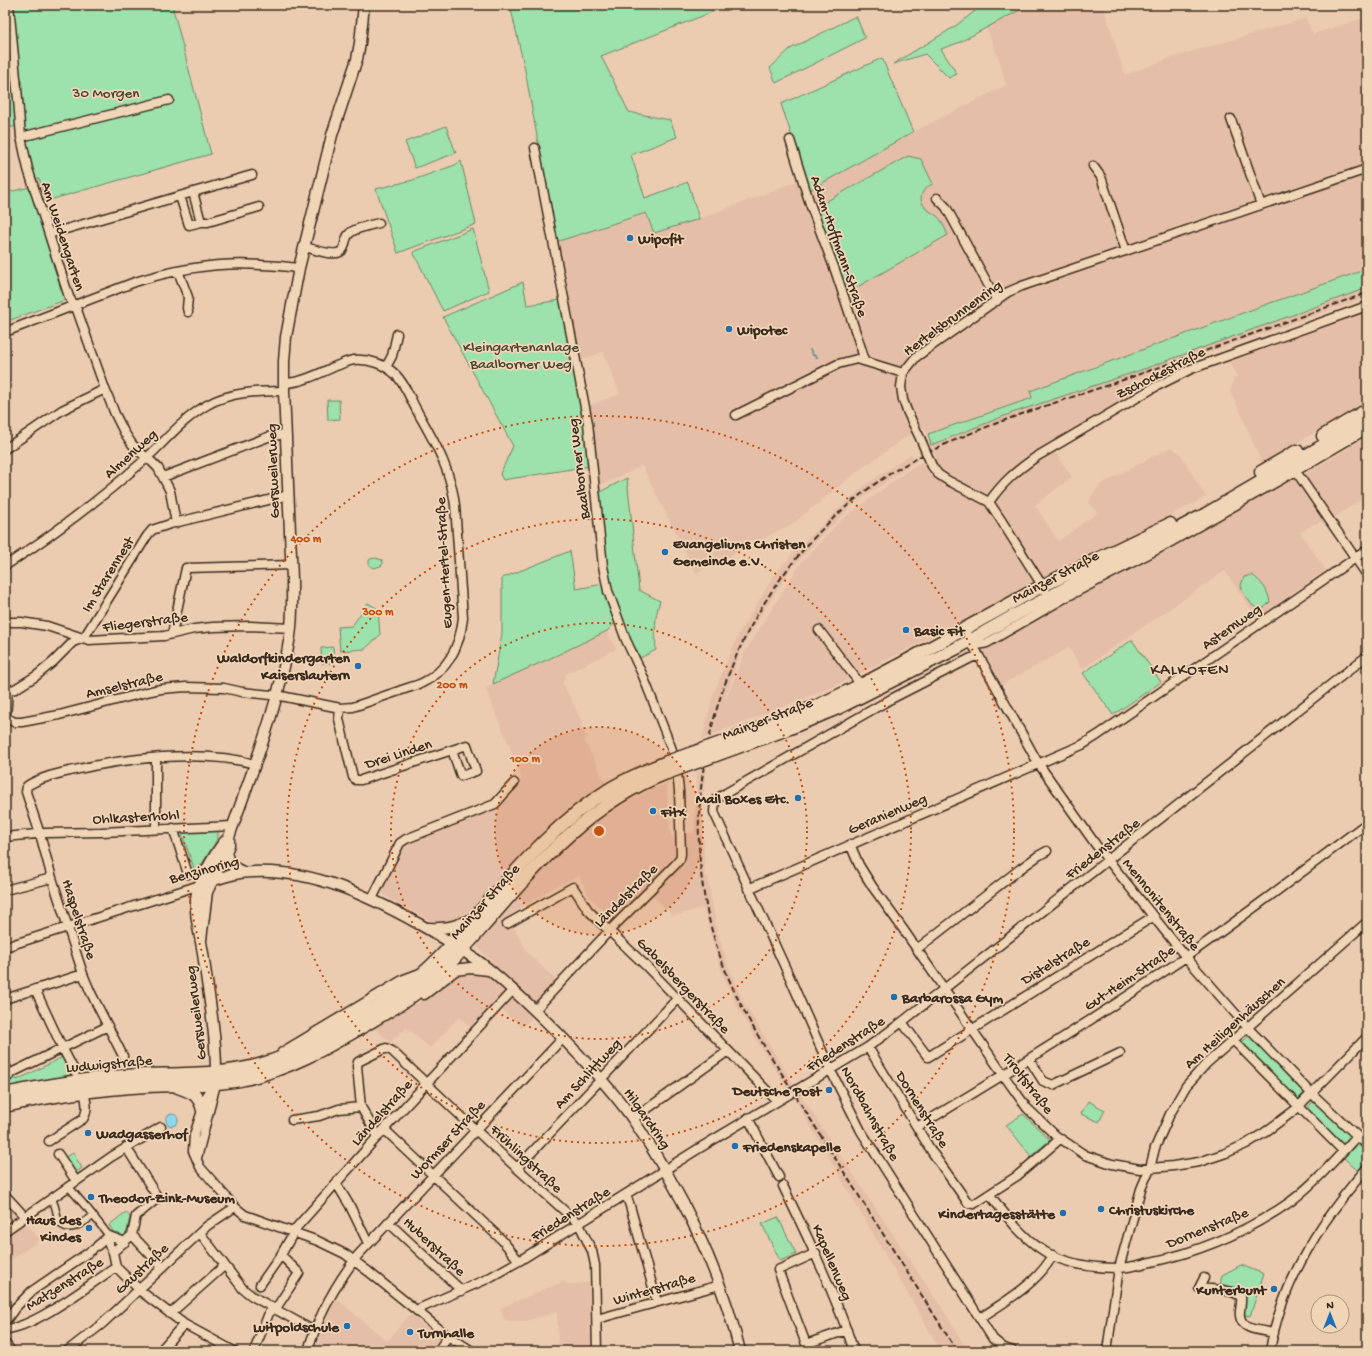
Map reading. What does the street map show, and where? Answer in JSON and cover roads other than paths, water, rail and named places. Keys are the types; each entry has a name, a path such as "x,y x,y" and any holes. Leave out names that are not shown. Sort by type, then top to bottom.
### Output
{"main road":[{"name":"Mainzer Straße","path":"214,1079 236,1070 270,1061 297,1051 324,1038 398,993 439,959 457,947 556,847 588,818 615,798 633,788 861,685 1042,586 1139,540 1202,507 1367,410"},
{"name":"Mainzer Straße","path":"735,743 790,728 840,707 972,644 1017,614 1293,468 1367,420"},
{"name":"Mainzer Straße","path":"214,1079 239,1080 262,1075 300,1061 328,1047 403,1002 439,973 476,917 538,849 581,810 624,781 671,771"},
{"name":"Ludwigstraße","path":"5,1094 54,1085 122,1076 214,1079"},
{"name":"Ludwigstraße","path":"5,1106 84,1091 214,1079"},
{"path":"171,1084 197,1096 201,1101 203,1110"}],"street":[{"name":"Am Weidengarten","path":"9,5 21,137 28,169 68,297 77,310 115,414 132,444 147,458"},
{"name":"Gersweilerweg","path":"201,940 207,892 214,880 229,845 229,837 277,696 291,628 292,565 284,387 286,337 299,268 335,124 357,59 364,5"},
{"path":"21,137 168,100"},
{"path":"1231,119 1261,205"},
{"name":"Adam-Hoffmann-Straße","path":"790,140 810,204 835,270 864,361"},
{"name":"Baalborner Weg","path":"535,148 588,423 603,566 608,591 626,640 643,676 672,747 676,763 671,771"},
{"path":"1093,166 1101,177 1126,251"},
{"name":"Hertelsbrunnenring","path":"1049,597 1002,520 989,502 947,480 938,474 932,466 903,400 901,387 903,373 916,357 1008,292 1367,169"},
{"path":"49,234 252,175"},
{"path":"193,192 201,222"},
{"path":"180,196 189,225 208,222 259,207"},
{"path":"937,198 946,207 997,300"},
{"path":"305,247 338,254 343,250 349,233 354,230 379,223"},
{"path":"5,332 135,282 178,271 203,266 262,264 299,268"},
{"path":"178,271 188,297 188,312"},
{"name":"Zschockestraße","path":"989,502 1000,486 1036,457 1155,387 1191,368 1367,306"},
{"path":"386,367 392,356 397,334"},
{"path":"736,415 838,364 851,360 857,359 903,373"},
{"name":"Eugen-Hertel-Straße","path":"277,696 340,708 353,707 422,683 441,670 450,659 459,643 463,618 455,505 451,480 444,460 405,388 396,376 386,367 371,362 354,360 348,361 284,387"},
{"name":"Almenweg","path":"5,566 50,537 77,516 147,458 188,418 208,404 221,399 247,393 284,387"},
{"path":"5,449 62,410 105,389"},
{"name":"Mainzer Straße","path":"972,644 988,643 1033,616 1162,547 1293,468 1367,429"},
{"path":"163,477 268,438 286,434"},
{"path":"147,458 152,462 163,477 170,491 176,523"},
{"path":"1293,468 1367,575"},
{"name":"Im Starennest","path":"7,690 15,689 36,676 73,642 81,639 86,634 152,530 158,527 289,495"},
{"name":"Asternweg","path":"1038,763 1082,744 1098,735 1367,550"},
{"path":"172,634 186,568 292,565"},
{"name":"Fliegerstraße","path":"5,622 21,622 47,626 81,639 89,640 172,634 194,629 229,626 291,628"},
{"name":"Mennonitenstraße","path":"964,629 1038,763 1084,828 1185,956 1248,1028 1279,1062 1367,1145"},
{"path":"819,630 861,685"},
{"name":"Nordbahnstraße","path":"978,656 971,658 877,707 715,800 714,812 830,1069 861,1131 993,1339 1004,1348 1013,1351"},
{"name":"Friedenstraße","path":"416,1310 462,1291 519,1261 748,1118 868,1047 1109,860 1367,656"},
{"name":"Amselstraße","path":"7,690 6,717 14,722 22,722 58,714 162,689 186,687 224,688 277,696"},
{"name":"Drei Linden","path":"340,708 339,719 353,777 356,780 361,780 452,750"},
{"path":"156,829 156,758 227,758 255,764"},
{"name":"Haspelstraße","path":"123,1056 90,991 52,878 40,834 26,792 26,786 32,782 88,766 126,760 156,758"},
{"name":"Geranienweg","path":"748,889 1038,763"},
{"name":"Ländelstraße","path":"535,1010 610,930 680,860 681,854 671,771"},
{"path":"372,899 400,843 406,839 495,804 514,783"},
{"name":"Gut-Heim-Straße","path":"916,1127 1004,1075 1185,956 1281,888 1367,823"},
{"name":"Ohlkasterhohl","path":"5,837 40,834 233,826"},
{"path":"173,828 188,874"},
{"name":"Gersweilerweg","path":"214,1079 214,1032 196,911 197,893 200,884 222,844 229,837"},
{"name":"Tirolfstraße","path":"850,844 860,866 872,886 1027,1108 1060,1139 1085,1155 1125,1167 1150,1168 1199,1162 1226,1153 1246,1144 1264,1133 1299,1107 1367,1037"},
{"path":"226,852 232,866 243,872"},
{"path":"917,949 1020,869 1038,856 1048,852"},
{"name":"Benzinoring","path":"5,947 200,884 243,872 254,872 279,873 318,880 344,888 372,899 427,928 457,947"},
{"path":"5,890 52,878"},
{"name":"Gabelsbergerstraße","path":"507,924 573,887 588,910 678,998 777,1101"},
{"name":"Distelstraße","path":"902,1022 928,1057 1154,916"},
{"path":"427,928 452,928 476,917"},
{"name":"Am Heiligenhäuschen","path":"1107,1351 1119,1268 1141,1189 1150,1168 1155,1148 1170,1114 1186,1086 1206,1064 1367,922"},
{"name":"Hilgardring","path":"457,947 490,971 535,1010 601,1078 633,1119 665,1169 708,1256 720,1285 740,1351"},
{"path":"403,1002 422,995 455,970 470,968 490,971"},
{"path":"5,999 84,974"},
{"path":"35,990 75,1072"},
{"name":"Ländelstraße","path":"260,1285 281,1255 293,1232 384,1129 513,990"},
{"name":"Am Schlittweg","path":"517,1168 678,998"},
{"path":"5,1064 7,1076 108,1026"},
{"name":"Wormser Straße","path":"308,1351 314,1331 331,1295 353,1260 475,1129 563,1038"},
{"path":"1233,1040 1343,1151"},
{"name":"Dornenstraße","path":"868,1047 932,1152 968,1203 974,1204 990,1195 1028,1168 1060,1139"},
{"name":"Frühlingstraße","path":"361,1107 357,1066 358,1062 386,1048 392,1051 579,1224"},
{"path":"633,1119 728,1051"},
{"name":"Tirolfstraße","path":"1029,1059 1043,1081 1053,1085 1120,1053"},
{"path":"214,1079 193,1142 193,1151 200,1168 235,1207 245,1215 332,1247 353,1260 448,1336 472,1351"},
{"path":"197,1161 198,1152 213,1098 214,1079"},
{"path":"49,1141 83,1119 87,1107 84,1091"},
{"path":"292,1120 319,1116 339,1109 361,1107 378,1137"},
{"path":"748,1118 779,1177"},
{"path":"5,1231 126,1147 161,1127"},
{"path":"384,1129 502,1240 519,1261"},
{"name":"Dornenstraße","path":"990,1195 1020,1230 1035,1244 1052,1255 1077,1263 1119,1268 1170,1258 1193,1251 1218,1241 1259,1221 1290,1202 1306,1189 1357,1136"},
{"path":"113,1252 132,1235 136,1216 158,1198 126,1147"},
{"path":"58,1154 76,1181"},
{"path":"1270,1351 1284,1300 1302,1261 1336,1207 1367,1168"},
{"path":"336,1183 350,1206 368,1243"},
{"path":"68,1186 109,1236 125,1242"},
{"name":"Kapellenweg","path":"783,1186 816,1253 854,1351"},
{"path":"626,1194 657,1302"},
{"path":"5,1195 25,1217"},
{"path":"51,1198 56,1207 59,1221 64,1226 76,1227 93,1216"},
{"name":"Gaustraße","path":"67,1351 102,1324 207,1226 235,1207"},
{"name":"Huberstraße","path":"388,1222 462,1291"},
{"path":"579,1224 592,1251 596,1282 597,1351"},
{"path":"200,1233 243,1289 253,1294 273,1309 314,1331"},
{"path":"132,1235 162,1267"},
{"path":"5,1322 15,1308 32,1291 109,1236"},
{"path":"109,1236 109,1245 113,1252 116,1267 139,1290 184,1324 234,1351"},
{"path":"816,1253 778,1270 806,1344 847,1330"},
{"path":"254,1351 273,1309 299,1272 281,1255"},
{"path":"980,1318 1006,1302 1025,1287 1041,1270 1052,1255"},
{"path":"170,1314 224,1266"},
{"name":"Matzenstraße","path":"5,1329 21,1326 43,1315 116,1267"},
{"path":"1204,1278 1199,1288 1236,1293 1241,1297 1240,1319 1247,1327 1274,1333"},
{"name":"Winterstraße","path":"597,1319 720,1285"},
{"path":"160,1351 184,1324"},
{"path":"438,1351 448,1336"},
{"path":"5,1343 11,1351"}],"water":[{"path":"170,1114 174,1114 178,1120 174,1126 170,1126 166,1122 166,1118"}],"waterway":[{"path":"810,350 813,355 817,357"}],"tunnel":[{"path":"255,1292 260,1285"}],"railway":[{"path":"957,1351 758,1035 734,991 716,945 703,890 700,862 700,805 702,777 707,749 718,704 734,660 755,618 780,579 810,543 843,510 879,481 919,457 968,434 1044,406 1120,381 1367,293"}],"place":[{"name":"Wipofit","path":"630,238"},
{"name":"Wipotec","path":"729,329"},
{"name":"Evangeliums Christen Gemeinde e.V.","path":"665,552"},
{"name":"Basic Fit","path":"906,630"},
{"name":"Waldorfkindergarten Kaiserslautern","path":"358,666"},
{"name":"Mail Boxes Etc.","path":"798,798"},
{"name":"FitX","path":"653,811"},
{"name":"Barbarossa Gym","path":"894,997"},
{"name":"Deutsche Post","path":"829,1090"},
{"name":"Wadgasserhof","path":"88,1133"},
{"name":"Friedenskapelle","path":"735,1146"},
{"name":"Theodor-Zink-Museum","path":"91,1197"},
{"name":"Christuskirche","path":"1101,1209"},
{"name":"Kindertagesstätte","path":"1063,1213"},
{"name":"Haus des Kindes","path":"89,1228"},
{"name":"Kunterbunt","path":"1274,1289"},
{"name":"Luitpoldschule","path":"347,1326"},
{"name":"Turnhalle","path":"410,1332"}],"district":[{"name":"KALKOFEN","path":"1190,668"}],"park label":[{"name":"30 Morgen","path":"106,92"},
{"name":"Kleingartenanlage Baalborner Weg","path":"521,354"}]}
